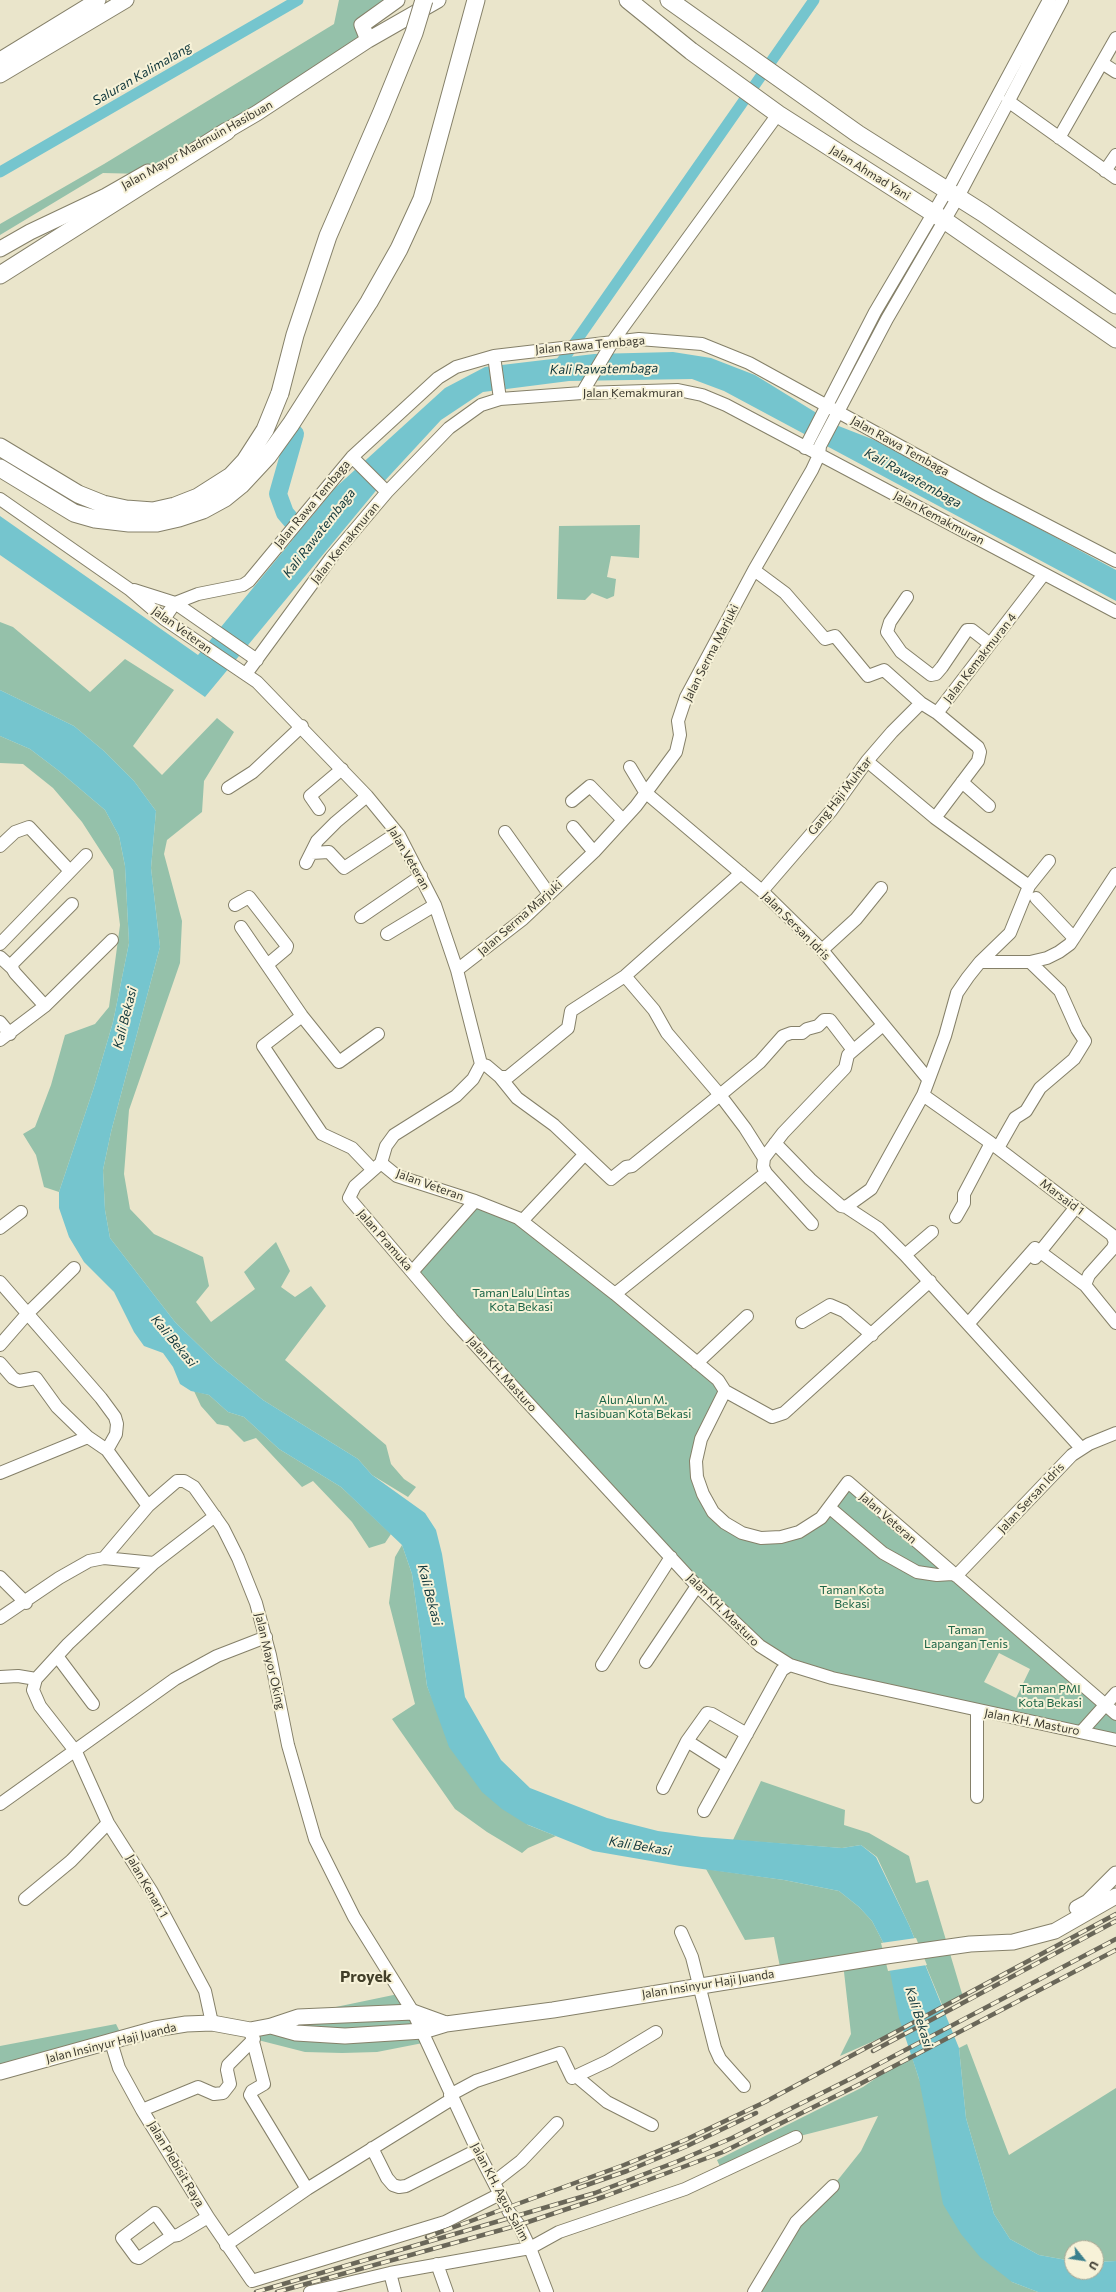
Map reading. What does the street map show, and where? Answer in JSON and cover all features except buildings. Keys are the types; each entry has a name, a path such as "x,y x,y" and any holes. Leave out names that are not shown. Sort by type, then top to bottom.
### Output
{"highway":[{"path":"0,447 78,494 103,504 126,509 153,510 175,506 198,497 231,476 245,461 266,430 280,394 295,335 328,236 414,33 424,0"},
{"path":"0,468 74,513 95,519 129,523 157,523 179,518 208,507 241,485 268,456 290,424 354,327 400,249 422,199 476,0"},
{"name":"Jalan Ahmad Yani","path":"628,0 691,51 778,114 939,216 1116,339"},
{"path":"668,0 761,68 858,134 952,194 1116,304"},
{"path":"0,274 227,131"}],"main road":[{"path":"0,60 98,0"},
{"path":"0,76 126,0"},
{"path":"368,40 362,25 397,0"},
{"name":"Jalan Mayor Madmuin Hasibuan","path":"0,259 166,161 227,131 368,40 438,0"},
{"name":"Jalan Mayor Madmuin Hasibuan","path":"0,249 30,232 106,196"},
{"name":"Jalan Insinyur Haji Juanda","path":"271,2026 296,2033 345,2036 423,2031 446,2024 970,1944 1013,1935 1052,1920 1088,1902 1116,1874"},
{"name":"Jalan Insinyur Haji Juanda","path":"970,1944 1013,1942 1055,1931 1116,1896"},
{"name":"Jalan Insinyur Haji Juanda","path":"0,2072 155,2029 186,2024 212,2023 252,2034 298,2017 413,2012 446,2024"}],"street":[{"path":"952,194 1049,0"},
{"path":"807,443 882,300 939,216 1008,101 1062,0"},
{"path":"1059,138 1116,38"},
{"path":"1102,63 1116,72"},
{"path":"1008,101 1116,178"},
{"path":"585,388 610,345 778,114"},
{"path":"1105,170 1116,155"},
{"name":"Jalan Serma Marjuki","path":"457,970 523,919 594,852 622,819 636,806 676,752 680,735 678,721 686,696 820,450 835,417 894,307 939,216"},
{"path":"882,300 894,307"},
{"name":"Jalan Rawa Tembaga","path":"180,606 198,594 243,585 249,581 305,511 354,458 438,378 456,367 494,358 557,348 593,344 610,345 639,339 702,344 749,363 835,417 1116,561"},
{"path":"494,358 499,395"},
{"name":"Jalan Kemakmuran","path":"246,674 331,558 385,490 449,428 481,405 499,395 585,388 678,390 702,395 726,405 807,443 1044,574 1116,612"},
{"path":"354,458 385,490"},
{"name":"Jalan Veteran","path":"0,499 129,589 169,622 257,682 300,724 367,796 397,833 435,905 457,970 481,1064"},
{"path":"754,570 785,593 825,639 835,636 868,676 884,670 921,703 937,713"},
{"name":"Jalan Kemakmuran 4","path":"935,818 978,761 980,752 978,747 937,713 1044,574"},
{"name":"Jalan Veteran","path":"129,589 180,606 257,660"},
{"path":"907,597 890,622 887,632 901,652 931,675 936,674 942,667 967,630 972,630 990,644"},
{"path":"169,622 180,606"},
{"path":"257,660 257,682"},
{"name":"Gang Haji Muhtar","path":"762,891 831,811 867,761 921,703"},
{"path":"228,788 253,772 300,724"},
{"path":"867,761 935,818 1029,886"},
{"name":"Jalan Sersan Idris","path":"630,767 645,792 762,891 822,950 928,1079"},
{"path":"319,809 311,795 342,769"},
{"path":"962,782 989,806"},
{"path":"572,801 590,786 622,819"},
{"path":"367,796 317,841 309,858 328,852 344,868 397,833"},
{"path":"0,846 15,832 29,827 70,871"},
{"path":"573,827 594,852"},
{"path":"505,832 549,894"},
{"path":"0,944 86,855"},
{"path":"846,1207 871,1190 923,1095 945,1036 957,993 980,962 1010,932 1029,886 1049,861"},
{"path":"500,1077 508,1077 563,1033 568,1028 571,1011 625,976 741,873"},
{"path":"361,917 421,876"},
{"path":"980,962 1030,962 1047,958 1059,952 1070,944 1114,882"},
{"path":"822,950 856,919 881,888"},
{"path":"235,905 249,898 287,946 286,949 267,965"},
{"path":"1036,898 1074,938"},
{"path":"12,968 16,958 72,904"},
{"path":"387,934 435,905"},
{"path":"241,927 302,1016 339,1062 378,1034"},
{"path":"0,1022 5,1037 44,1006 112,940"},
{"path":"0,957 12,968 14,973 44,1006"},
{"path":"956,1217 964,1203 964,1194 1014,1118 1026,1111 1040,1088 1074,1059 1086,1041 1076,1028 1060,991 1030,962"},
{"path":"625,976 654,1010 667,1033 746,1128 764,1158"},
{"name":"Jalan Veteran","path":"302,1016 263,1046 322,1134 352,1148 377,1167 397,1176 475,1201 522,1221 615,1294 718,1380 724,1391 701,1439 696,1461 697,1477 703,1494 713,1512 725,1523 742,1532 760,1538 781,1538 799,1532 821,1518 830,1508 848,1482 1116,1714"},
{"path":"377,1167 386,1146 394,1135 456,1096 473,1079 481,1064 487,1066 500,1077 517,1098 554,1125 609,1179 613,1179 626,1167 632,1166 649,1153 760,1062 783,1036 791,1033 802,1033 807,1029 818,1026 824,1020 830,1020 852,1050"},
{"path":"812,1224 766,1173 763,1167 764,1158 775,1143 844,1068 848,1055 852,1050 883,1025"},
{"name":"Marsaid 1","path":"923,1095 995,1146 1112,1236 1115,1242 1113,1248 1089,1275 1086,1286"},
{"path":"775,1143 810,1179 841,1206 846,1207 878,1228 930,1281 1081,1448"},
{"path":"522,1221 584,1155"},
{"name":"Jalan Pramuka","path":"377,1167 355,1186 349,1198 452,1319"},
{"path":"615,1294 766,1173"},
{"path":"412,1272 475,1201"},
{"path":"1036,1256 1076,1207"},
{"path":"0,1228 20,1212"},
{"path":"905,1255 932,1232"},
{"path":"968,1324 1035,1248 1036,1256"},
{"path":"1036,1256 1086,1286 1116,1323"},
{"path":"0,1345 27,1314 74,1268"},
{"path":"724,1391 772,1417 777,1417 784,1413 872,1335 930,1281"},
{"path":"0,1282 101,1398 115,1417 117,1424 116,1434 107,1450"},
{"path":"802,1322 830,1306 844,1311 872,1335"},
{"path":"697,1363 747,1316"},
{"name":"Jalan KH. Masturo","path":"452,1319 697,1586 752,1640 770,1654 790,1664 839,1680 978,1711 1082,1731 1116,1740"},
{"path":"0,1363 14,1378 19,1381 36,1378 57,1406 88,1437 107,1450 148,1506 104,1558"},
{"name":"Jalan Sersan Idris","path":"954,1575 1081,1448 1116,1434"},
{"path":"0,1473 88,1437"},
{"name":"Jalan Mayor Oking","path":"148,1506 174,1482 181,1480 194,1487 232,1542 247,1578 266,1637 288,1745 315,1839 354,1917 413,2012 423,2031"},
{"path":"830,1508 883,1553 917,1572 937,1575 954,1575"},
{"path":"0,1677 18,1676 36,1679 57,1656 154,1563 215,1516"},
{"path":"602,1666 671,1557"},
{"path":"0,1618 77,1567 89,1561 104,1558 154,1563"},
{"path":"0,1577 26,1602"},
{"path":"646,1662 697,1586"},
{"path":"0,1804 76,1752 175,1679 217,1656 266,1637"},
{"path":"57,1656 93,1704"},
{"path":"704,1811 782,1670 790,1664"},
{"name":"Jalan Kenari 1","path":"36,1679 33,1690 37,1700 76,1752 108,1823 149,1887 205,1991 212,2023"},
{"path":"1082,1731 1116,1693"},
{"path":"977,1797 978,1711"},
{"path":"663,1788 687,1740 707,1713 712,1714 746,1734"},
{"path":"687,1740 728,1767"},
{"path":"25,1898 71,1861 108,1823"},
{"path":"681,1932 692,1957 718,2053 726,2067 744,2086"},
{"name":"Jalan KH. Agus Salim","path":"423,2031 451,2097 477,2150 530,2248 547,2292"},
{"path":"226,2245 307,2189 476,2082 560,2053 572,2078 608,2061 656,2032"},
{"path":"142,2110 198,2087 214,2094 223,2093 230,2084 227,2070 228,2065 252,2034"},
{"path":"252,2034 264,2084 252,2091 250,2095 307,2189"},
{"name":"Jalan Plebisit Raya","path":"111,2042 119,2068 142,2110 226,2245 252,2281 445,2222 500,2194"},
{"path":"576,2076 607,2102 652,2124"},
{"path":"494,2182 521,2161 557,2123"},
{"path":"316,2291 390,2273 530,2248 558,2232 685,2189 796,2137"},
{"path":"372,2148 387,2178 393,2185 399,2187 406,2186 477,2150"},
{"path":"754,2292 796,2222 833,2186"},
{"path":"172,2236 178,2235 208,2217"},
{"path":"438,2264 447,2292"},
{"path":"390,2273 394,2292"}],"green space":[{"path":"339,0 397,0 362,25 368,40 144,174 103,173 0,235 0,224 104,164 334,24"},
{"path":"640,525 639,558 611,556 607,577 616,579 614,596 607,599 592,593 585,600 557,599 559,526"},
{"path":"0,622 13,627 90,692 125,659 174,690 133,746 162,775 217,718 234,732 204,781 202,812 167,840 164,854 182,921 180,963 129,1110 124,1174 130,1209 154,1234 203,1257 209,1286 196,1302 211,1322 255,1289 244,1272 276,1242 290,1271 281,1287 295,1297 311,1286 326,1306 285,1360 386,1445 391,1464 404,1479 416,1487 408,1497 372,1475 358,1459 263,1400 216,1362 175,1322 110,1238 105,1210 103,1170 111,1132 160,947 151,868 156,811 134,781 104,751 74,726 0,690"},
{"path":"0,736 30,749 59,771 105,810 119,836 125,866 129,943 113,1022 94,1087 59,1192 44,1187 36,1155 23,1134 35,1127 51,1085 65,1035 95,1024 109,1007 120,925 113,870 82,822 53,788 23,764 0,763"},
{"path":"475,1201 518,1218 725,1391 701,1439 703,1494 742,1533 799,1532 848,1482 1116,1714 1116,1740 830,1678 757,1644 412,1272","holes":["999,1653 1030,1669 1016,1698 984,1682"]},
{"path":"194,1391 209,1395 228,1412 244,1417 279,1449 341,1487 391,1534 385,1543 369,1548 352,1522 313,1481 302,1487 256,1438 244,1442 228,1426 217,1424 201,1406"},
{"path":"402,1545 412,1574 427,1686 436,1708 528,1825 556,1836 528,1848 522,1853 487,1832 455,1809 392,1719 415,1704 389,1603 395,1557"},
{"path":"761,1781 845,1810 844,1825 869,1833 909,1856 916,1883 928,1880 963,1997 943,2007 909,1925 877,1857 861,1845 842,1848 733,1840"},
{"path":"706,1869 784,1880 839,1891 859,1907 872,1921 885,1946 903,2028 840,2056 851,2034 843,1963 781,1972 774,1937 745,1940"},
{"path":"403,1993 428,2042 377,2052 342,2053 305,2052 254,2039 271,2026 307,2013"},
{"path":"116,2024 123,2038 0,2072 0,2046"},
{"path":"967,2044 1009,2155 1116,2088 1116,2261 1104,2262 1104,2240 1064,2240 1064,2260 1039,2255 1010,2239 994,2214 966,2118 959,2048"},
{"path":"911,2054 919,2079 1012,2282 1038,2292 754,2292 784,2239 833,2186 861,2151 878,2116 796,2137 723,2173 717,2160 863,2087"}],"water":[{"name":"Kali Rawatembaga","path":"673,352 711,358 755,375 836,425 877,441 1116,570 1116,601 724,391 692,379 569,381 483,392 441,420 379,487 205,697 0,555 0,516 198,655 335,488 445,388 485,367 594,354"},
{"name":"Kali Bekasi","path":"0,690 74,726 104,751 134,781 156,811 151,868 160,947 111,1132 103,1170 105,1210 110,1238 175,1322 216,1362 263,1400 358,1459 372,1475 425,1513 436,1530 442,1554 465,1697 501,1760 530,1788 607,1818 658,1831 702,1837 842,1848 861,1845 876,1857 909,1925 959,2048 966,2118 994,2214 1010,2239 1039,2255 1064,2260 1064,2280 1104,2280 1104,2262 1116,2261 1116,2292 1038,2292 1012,2282 980,2257 961,2234 943,2204 919,2079 899,2018 885,1946 872,1921 859,1907 839,1891 784,1880 680,1866 593,1851 526,1824 502,1809 482,1792 449,1747 427,1686 412,1574 402,1545 341,1487 279,1449 244,1417 228,1412 209,1395 191,1391 180,1384 173,1367 163,1353 144,1346 134,1332 114,1292 84,1262 69,1237 59,1208 59,1192 94,1087 113,1022 129,943 125,866 119,836 105,810 59,771 30,749 0,736"}],"pier":[{"path":"916,1938 927,1965 888,1971 881,1943"}],"waterway":[{"name":"Saluran Kalimalang","path":"0,172 298,0"},
{"name":"Kali Rawatembaga","path":"558,367 814,0"},
{"name":"Kali Rawatembaga","path":"295,434 278,494 285,513 308,540"}],"railway":[{"path":"427,2237 624,2165 685,2140 765,2102 1116,1914"},
{"path":"873,2051 1116,1921"},
{"path":"256,2292 595,2193 676,2162 732,2138 854,2077 1116,1939"},
{"path":"277,2292 519,2225 603,2197 723,2152 858,2085 1116,1950"},
{"path":"578,2188 627,2171 687,2146 756,2113"}],"district":[{"name":"Proyek","path":"366,1977"}],"park label":[{"name":"Taman Lalu Lintas Kota Bekasi","path":"521,1300"},
{"name":"Alun Alun M. Hasibuan Kota Bekasi","path":"633,1407"},
{"name":"Taman Kota Bekasi","path":"852,1597"},
{"name":"Taman Lapangan Tenis","path":"966,1637"},
{"name":"Taman PMI Kota Bekasi","path":"1050,1696"}]}
